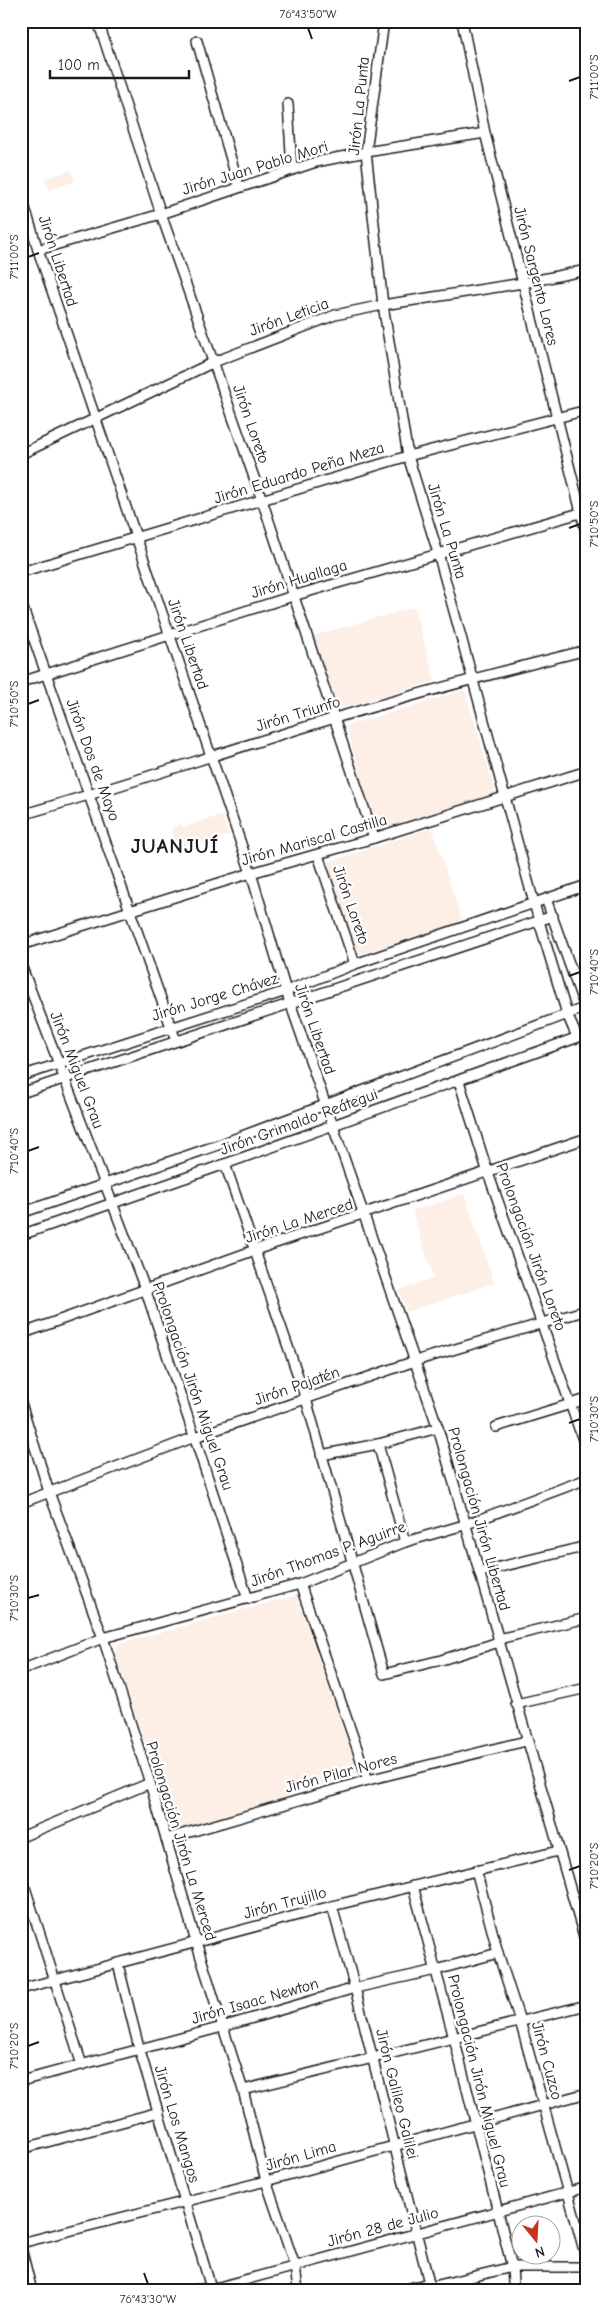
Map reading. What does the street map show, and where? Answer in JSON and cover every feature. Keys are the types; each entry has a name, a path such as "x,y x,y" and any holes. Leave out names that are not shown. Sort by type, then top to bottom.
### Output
{"street":[{"name":"Jirón Loreto","path":"98,21 161,214 262,500 374,838"},
{"name":"Jirón La Punta","path":"384,21 366,152 383,305 408,456 438,553 539,921 567,1014 577,1038"},
{"name":"Jirón Sargento Lores","path":"462,21 485,133 556,419 584,511 587,536"},
{"path":"197,41 239,187"},
{"path":"288,104 292,170"},
{"name":"Jirón Juan Pablo Mori","path":"38,250 161,214 292,170 366,152 485,133"},
{"name":"Jirón Libertad","path":"21,195 38,250 251,873 286,991 325,1103"},
{"name":"Jirón Leticia","path":"21,454 214,362 335,315 383,305 523,283 587,270"},
{"name":"Jirón Eduardo Peña Meza","path":"21,572 408,456 587,410"},
{"name":"Jirón Huallaga","path":"21,682 293,596 584,511"},
{"name":"Jirón Dos de Mayo","path":"21,603 176,1041"},
{"name":"Jirón Triunfo","path":"21,815 90,796 334,718 473,678 587,650"},
{"name":"Jirón Mariscal Castilla","path":"21,945 251,873 318,856 587,771"},
{"name":"Jirón Loreto","path":"318,856 355,964"},
{"name":"Jirón Jorge Chávez","path":"21,1076 286,991 355,964 587,885"},
{"path":"546,898 584,1008 587,1025"},
{"name":"Jirón Jorge Chávez","path":"21,1093 553,916"},
{"name":"Jirón Miguel Grau","path":"21,965 105,1185"},
{"name":"Jirón Grimaldo Reátegui","path":"21,1214 105,1185 584,1008"},
{"name":"Jirón Grimaldo Reátegui","path":"21,1235 333,1126 587,1034"},
{"name":"Prolongación Jirón Loreto","path":"459,1081 488,1173 587,1451"},
{"name":"Prolongación Jirón Libertad","path":"325,1103 438,1428 464,1525 587,1948"},
{"name":"Jirón La Merced","path":"21,1334 146,1291 255,1250 364,1215 587,1138"},
{"path":"225,1164 306,1400 384,1674 442,1660 499,1641 587,1618"},
{"name":"Prolongación Jirón Miguel Grau","path":"105,1185 146,1291 248,1599"},
{"name":"Jirón Pajatén","path":"21,1503 195,1437 416,1361 587,1310"},
{"path":"496,1427 587,1399"},
{"name":"Prolongación Jirón La Merced","path":"21,1404 49,1492 103,1638 150,1783 196,1942 243,2090 266,2181 295,2266 298,2291"},
{"path":"321,1455 378,1444 438,1428"},
{"path":"378,1444 405,1542"},
{"name":"Jirón Thomas P. Aguirre","path":"21,1670 103,1638 300,1584 405,1542 464,1525 587,1480"},
{"path":"479,1572 587,1546"},
{"path":"300,1584 368,1780"},
{"path":"516,1704 587,1688"},
{"name":"Jirón Pilar Nores","path":"166,1839 368,1780 526,1741"},
{"path":"21,1837 150,1783"},
{"name":"Jirón Trujillo","path":"21,1989 332,1906 558,1851"},
{"name":"Jirón Cuzco","path":"476,1870 498,1953 520,2021 587,2261"},
{"path":"21,1875 82,2065"},
{"name":"Prolongación Jirón Miguel Grau","path":"413,1886 512,2267 513,2283"},
{"name":"Jirón Galileo Galilei","path":"332,1906 355,1988 430,2287"},
{"name":"Jirón Isaac Newton","path":"21,2081 222,2027 355,1988 436,1970 498,1953"},
{"name":"Jirón Los Mangos","path":"118,1964 139,2048 212,2289"},
{"path":"243,2090 587,2005"},
{"name":"Jirón Lima","path":"21,2243 266,2181 587,2093"},
{"path":"21,2149 159,2112"},
{"name":"Jirón 28 de Julio","path":"185,2291 212,2289 587,2187"},
{"path":"21,2248 32,2291"},
{"path":"397,2291 430,2287 512,2267 587,2267"}],"shaded area":[{"path":"71,170 75,181 49,190 45,179"},
{"path":"414,607 435,681 341,708 336,706 313,636"},
{"path":"465,690 496,794 377,830 346,726"},
{"path":"222,815 229,835 178,851 171,828 181,824 183,827"},
{"path":"432,828 462,921 355,956 325,863"},
{"path":"464,1194 494,1283 406,1312 399,1290 434,1278 412,1211"},
{"path":"296,1595 358,1773 177,1832 171,1829 115,1651 119,1644"}],"district":[{"name":"JUANJUÍ","path":"175,846"}]}
